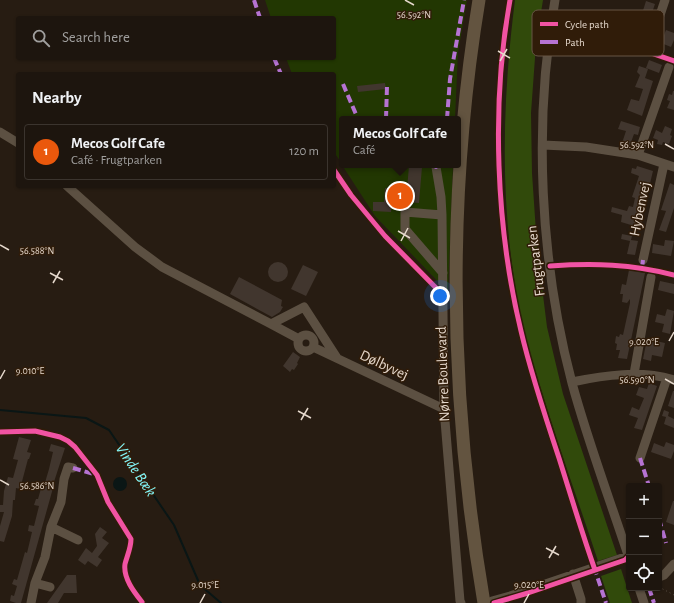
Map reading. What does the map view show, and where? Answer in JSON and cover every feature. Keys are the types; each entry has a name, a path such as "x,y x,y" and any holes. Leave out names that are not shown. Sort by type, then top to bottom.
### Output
{"highway":[{"name":"Nørre Boulevard","path":"461,161 468,80 479,0"},
{"name":"Nørre Boulevard","path":"461,168 457,233 456,306 458,388 473,542 488,602"}],"street":[{"name":"Frugtparken","path":"553,10 555,0"},
{"path":"662,10 665,0"},
{"name":"Frugtparken","path":"548,56 545,86 543,145 545,211 550,266 558,315 572,382 590,442 628,555"},
{"path":"638,156 669,67"},
{"path":"0,132 16,142"},
{"name":"Hybenvej","path":"543,145 586,148 638,156 674,167"},
{"name":"Hybenvej","path":"643,260 664,164"},
{"path":"436,168 441,197 442,215 444,408 461,603"},
{"path":"69,188 135,247 162,267 271,324 304,307 337,358"},
{"path":"442,215 405,212 405,229 443,273"},
{"path":"634,374 651,276"},
{"name":"Dølbyvej","path":"271,324 299,339 298,343 302,349 310,349 313,347 444,408"},
{"path":"572,382 596,377 634,374 671,379 640,458"},
{"path":"31,603 35,583 45,557 51,527 61,502 64,479 68,467 73,468"},
{"path":"51,527 78,540"},
{"name":"Frugtparken","path":"488,602 626,558"},
{"path":"662,576 674,564"},
{"path":"573,574 581,603"},
{"path":"35,583 50,588"},
{"path":"640,591 644,603"}],"path":[{"path":"662,588 674,594"}],"green space":[{"path":"265,0 467,0 458,53 455,116 339,116 339,160 336,155 336,72 291,72 287,60 336,60 336,16 270,16"},
{"path":"515,0 543,0 541,10 532,10 532,56 535,56 531,113 532,173 537,247 547,327 563,394 617,555 598,561 554,430 530,352 524,331 516,290 506,207 505,166 505,124 510,41"},
{"path":"344,168 453,168 448,292 375,216"},
{"path":"621,569 626,584 626,591 628,591 632,603 610,603 601,576"}],"shaded area":[{"path":"120,477 125,479 127,484 125,489 120,491 115,489 113,484 115,479"}],"building":[{"path":"646,1 655,4 653,10 643,10"},
{"path":"666,30 674,33 674,40 671,47 664,44 664,35"},
{"path":"649,60 662,65 659,73 646,68"},
{"path":"639,66 648,69 645,78 653,81 642,116 627,110 631,99 639,101 643,89 635,87 640,75 637,72"},
{"path":"385,83 386,89 358,92 357,86"},
{"path":"673,91 674,110 667,108 670,101 667,100 669,94 672,95"},
{"path":"621,121 640,127 638,135 634,134 630,145 622,143 626,131 618,129"},
{"path":"665,126 672,129 670,135 672,136 669,144 663,142 662,145 657,144 658,140 653,138 656,130 662,133"},
{"path":"637,166 653,171 641,221 641,228 621,222 622,215 611,212 612,207 627,211 629,206 633,207 635,198 632,197 639,176 631,173 632,168 636,169"},
{"path":"409,168 422,168 419,203 391,201 391,212 373,211 373,202 384,202 385,188 407,189"},
{"path":"670,183 674,185 674,208 666,232 659,230 666,211 661,210"},
{"path":"622,234 632,236 631,240 638,241 635,255 627,254 630,241 621,239"},
{"path":"665,240 674,241 671,256 652,253 653,244 664,246"},
{"path":"278,262 285,265 288,272 285,279 278,282 271,279 268,272 271,265"},
{"path":"303,265 318,272 306,296 291,289"},
{"path":"629,270 645,273 627,359 618,358 620,350 616,350 617,344 615,343 616,336 619,337 620,334 623,335 630,303 630,299 627,303 622,302 623,294 620,294 622,284 626,285"},
{"path":"239,277 282,300 281,306 283,307 280,312 272,317 230,294"},
{"path":"660,281 674,284 674,294 658,290"},
{"path":"667,309 674,311 670,334 662,332 664,324 655,322 657,314 665,316"},
{"path":"647,339 665,343 662,357 652,355 651,361 643,359"},
{"path":"293,352 300,357 294,370 292,369 290,372 283,366"},
{"path":"649,383 657,386 642,430 634,428 638,418 629,415 632,407 639,410 644,398 636,395 639,387 647,389"},
{"path":"674,391 674,408 668,406"},
{"path":"664,410 669,412 668,416 674,419 674,428 664,424 666,417 662,416"},
{"path":"19,437 31,440 27,452 31,453 20,489 16,488 15,500 13,500 12,516 4,542 0,541 0,526 4,512 0,512 0,505 3,505 4,491 8,477 13,478 18,460 13,459"},
{"path":"666,442 674,445 674,451 671,459 651,452 654,443 664,447"},
{"path":"51,444 65,448 52,488 21,603 16,603 10,601 11,595 14,596 17,586 12,584 14,579 17,580 25,552 27,553 32,532 28,531 29,525 34,526 39,506 34,505 36,499 38,499 42,485 44,486 49,469 53,452 49,451"},
{"path":"674,501 674,525 666,522"},
{"path":"100,527 107,532 102,538 109,543 98,557 102,560 97,567 88,561 85,565 78,560 86,548 92,553 97,546 95,534"},
{"path":"67,575 76,575 77,593 64,593 58,603 47,603"}],"waterway":[{"name":"Vinde Bæk","path":"0,410 86,418 109,430 174,525 200,585 221,603"}],"marked path":[{"path":"254,0 259,16"},
{"path":"447,116 450,79 464,0"},
{"path":"275,60 280,72"},
{"path":"343,84 357,116"},
{"path":"386,116 387,86"},
{"path":"642,268 643,260"},
{"path":"640,458 648,483"},
{"path":"73,468 97,475"},
{"path":"662,529 666,543"},
{"path":"594,567 606,603"},
{"path":"650,591 654,603"}],"cycle path":[{"path":"510,0 500,81 499,123 499,166 506,250 521,331 529,363 543,411 595,570"},
{"path":"659,56 674,61"},
{"path":"336,173 351,195 385,236 443,295"},
{"path":"550,266 612,265 658,271 674,275"},
{"path":"0,432 35,431 60,437 75,447 97,475 108,502 131,539 125,569 127,580 142,602"},
{"path":"494,603 528,593 626,559"}],"place":[{"name":"Mecos Golf Cafe","path":"400,196"}]}
